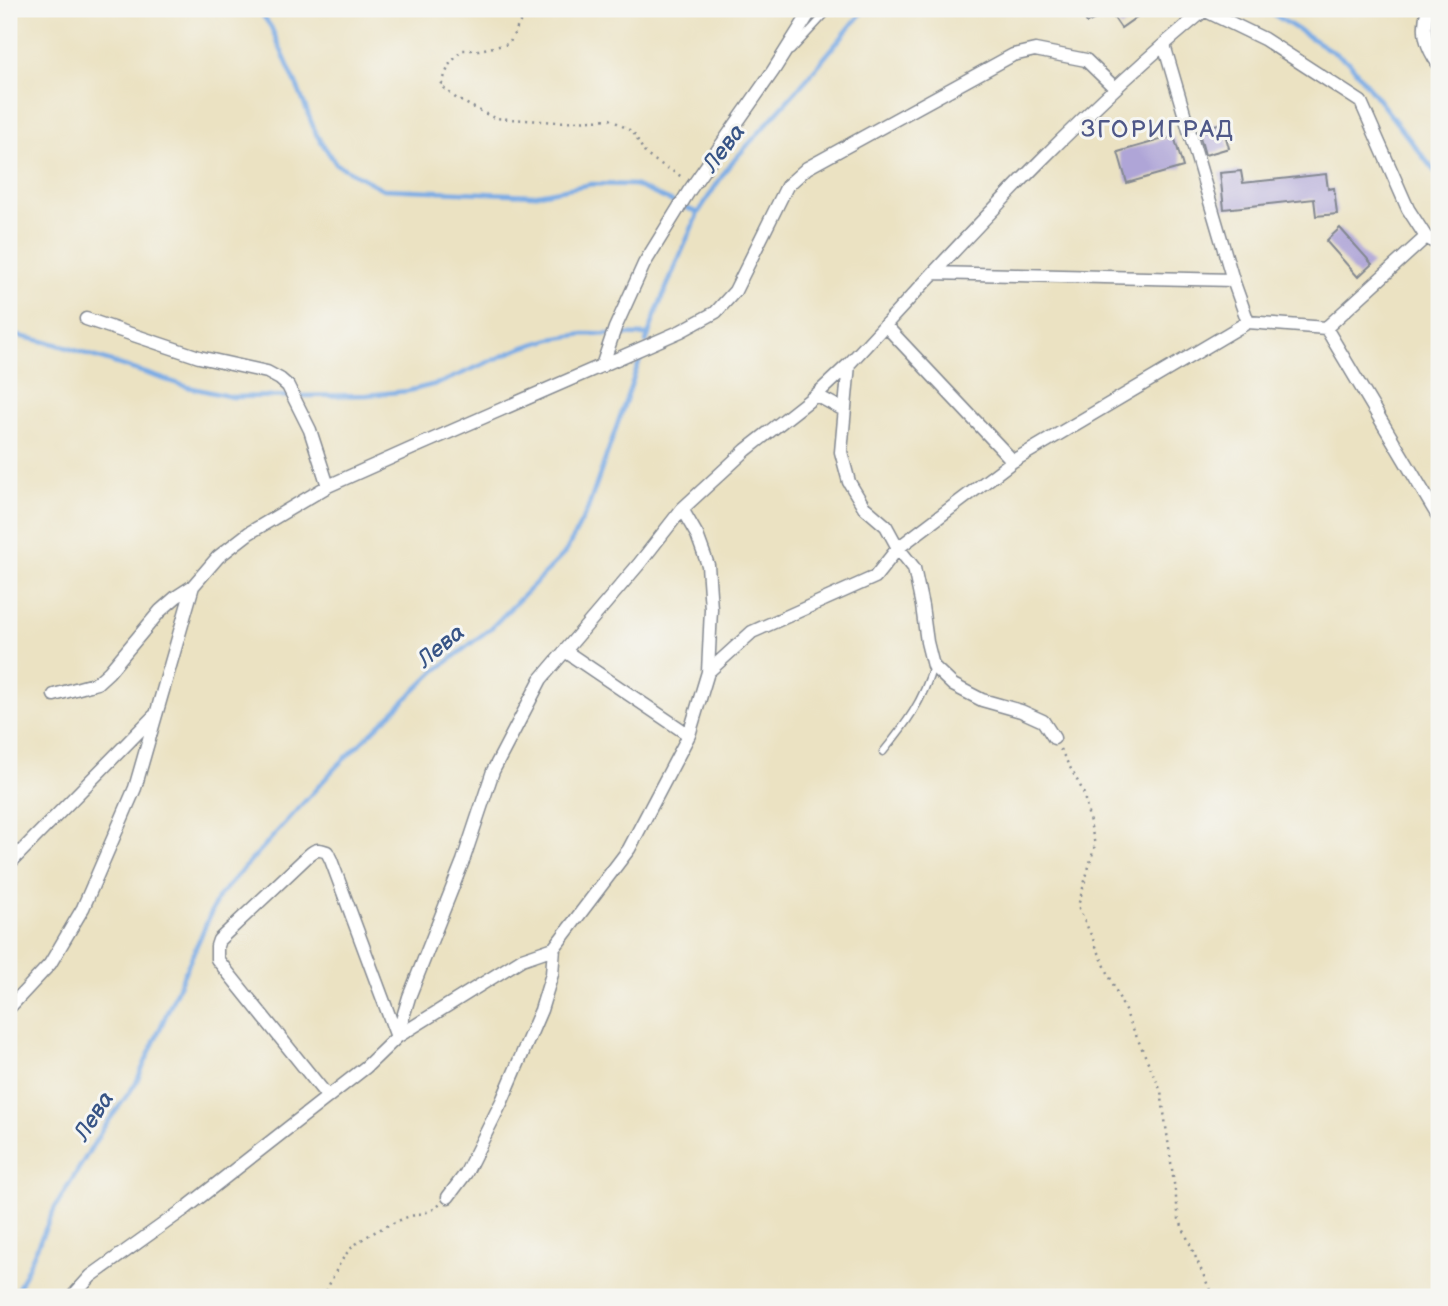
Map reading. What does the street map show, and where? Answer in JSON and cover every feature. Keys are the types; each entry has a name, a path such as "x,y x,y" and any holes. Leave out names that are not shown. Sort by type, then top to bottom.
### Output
{"street":[{"path":"603,366 615,328 644,264 694,185 774,71 812,9"},
{"path":"1428,9 1423,23 1430,52 1439,65"},
{"path":"397,1037 409,997 463,861 493,771 541,680 682,509 746,450 816,395 849,364 1049,152 1115,88 1205,10 1264,40 1361,102 1408,209 1426,237 1439,245"},
{"path":"1164,45 1233,280 1248,322"},
{"path":"54,695 97,683 160,611 194,586 218,557 249,533 328,486 617,360 716,312 735,291 787,186 807,168 1013,55 1035,50 1086,60 1115,88"},
{"path":"708,672 752,632 875,577 898,548 1013,461 1248,322 1326,328 1426,237"},
{"path":"933,273 1233,280"},
{"path":"86,319 199,357 267,372 280,379 288,386 310,430 328,486"},
{"path":"885,325 1013,461"},
{"path":"1326,328 1439,518"},
{"path":"849,364 841,452 849,482 864,507 886,526 898,548 914,568 933,666 953,685 982,701 1043,720 1054,738"},
{"path":"816,395 845,410"},
{"path":"448,1197 466,1173 532,1033 552,974 554,948 629,849 689,735 708,672 711,609 708,565 697,535 682,509"},
{"path":"9,1008 50,964 83,908 135,788 194,586"},
{"path":"565,651 689,735"},
{"path":"9,864 156,713"},
{"path":"328,1097 217,959 219,940 315,850 327,852 331,860 397,1037"},
{"path":"72,1297 91,1276 186,1208 328,1097 397,1037 522,959 554,948"}],"lane":[{"path":"774,71 830,9"},
{"path":"883,751 905,725 926,690 933,666"}],"path":[{"path":"489,9 521,20 509,44 462,50 449,65 441,86 457,99 494,118 557,122 610,119 633,132 646,155 694,185"},
{"path":"1054,738 1083,791 1095,845 1078,906 1161,1091 1179,1219 1213,1297"},
{"path":"323,1297 349,1250 370,1235 406,1217 434,1210 448,1197"}],"building":[{"path":"1080,9 1148,9 1121,28 1110,12 1087,23"},
{"path":"1222,123 1229,148 1205,155 1199,133 1205,131 1204,128"},
{"path":"1174,136 1183,167 1127,183 1118,152"},
{"path":"1241,171 1243,183 1326,174 1328,189 1334,188 1337,214 1316,216 1314,199 1224,209 1220,173"},
{"path":"1340,228 1372,264 1358,277 1326,241"}],"waterway":[{"path":"258,9 271,27 316,134 336,164 383,189 533,195 592,184 634,185 698,213"},
{"name":"Лева","path":"646,342 698,213 728,167 865,9"},
{"path":"1265,9 1349,62 1439,177"},
{"path":"9,334 56,344 188,387 232,397 367,395 408,391 440,383 521,348 551,339 584,334 649,335"},
{"name":"Лева","path":"14,1297 55,1208 102,1130 136,1083 218,897 336,767 434,672 491,628 565,553 587,511 643,351"}],"district":[{"name":"ЗГОРИГРАД","path":"1158,129"}]}
